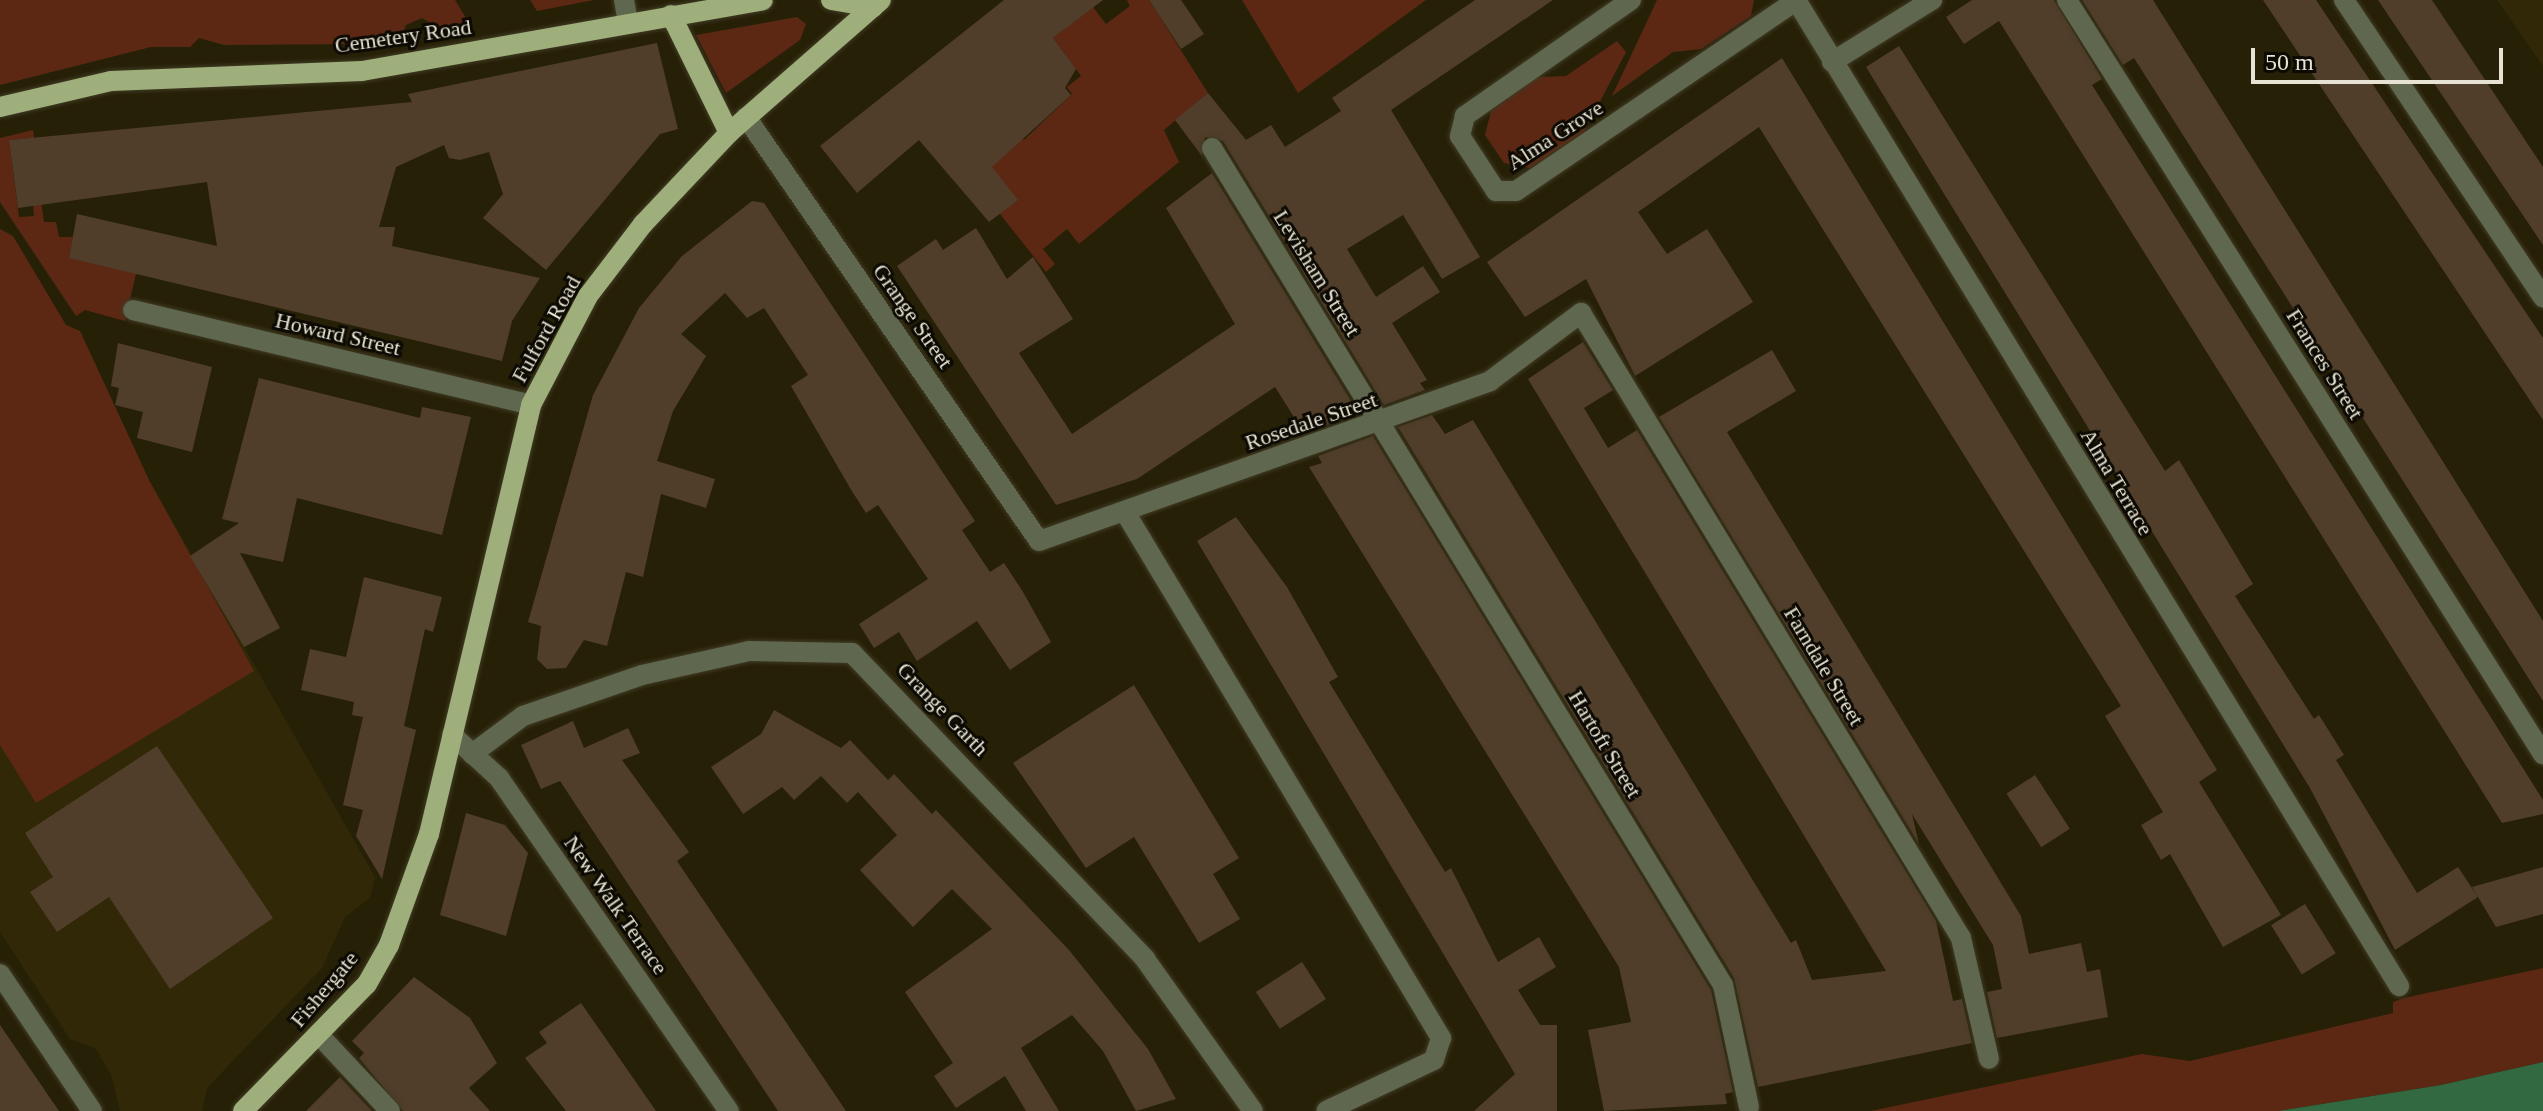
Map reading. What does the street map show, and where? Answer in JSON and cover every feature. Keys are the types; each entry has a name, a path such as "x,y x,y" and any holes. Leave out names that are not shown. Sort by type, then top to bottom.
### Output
{"main road":[{"name":"Cemetery Road","path":"0,107 111,81 362,71 763,0"},
{"path":"831,0 877,3"},
{"name":"Fulford Road","path":"429,834 531,405 588,296 643,224 729,133 877,3"},
{"path":"671,15 729,133"},
{"name":"Fishergate","path":"243,1111 367,984 389,945 429,834"}],"street":[{"path":"624,0 628,22"},
{"name":"Alma Grove","path":"1631,0 1465,116 1460,136 1496,191 1516,191 1796,0"},
{"name":"Alma Terrace","path":"1796,0 2399,986"},
{"path":"1832,62 1932,0"},
{"name":"Frances Street","path":"2067,0 2543,754"},
{"path":"2344,0 2543,297"},
{"name":"Grange Street","path":"746,117 1039,541"},
{"name":"Levisham Street","path":"1212,148 1380,422"},
{"name":"Howard Street","path":"133,310 531,405"},
{"name":"Rosedale Street","path":"1039,541 1490,381 1581,313"},
{"name":"Farndale Street","path":"1581,313 1961,938 1989,1059"},
{"name":"Hartoft Street","path":"1380,422 1723,985 1749,1107"},
{"path":"1125,512 1441,1038 1434,1060 1326,1111"},
{"name":"Grange Garth","path":"472,754 523,716 642,675 749,651 852,653 1145,959 1253,1111"},
{"name":"New Walk Terrace","path":"452,735 499,778 729,1111"},
{"path":"0,974 92,1111"},
{"path":"319,1035 390,1111"}],"shaded area":[{"path":"0,0 455,0 469,23 440,29 422,18 406,25 400,40 375,44 224,45 199,38 190,47 151,47 0,85"},
{"path":"530,0 594,0 537,11"},
{"path":"1127,0 1149,0 1208,93 1164,130 1179,162 1079,244 1067,229 1043,249 1055,264 1046,272 1000,214 986,160 1018,133 1024,140 1072,94 1067,87 1081,76 1053,38 1093,7 1106,24 1130,6"},
{"path":"1242,0 1426,0 1298,93"},
{"path":"1657,0 1754,0 1751,16 1701,49 1673,52 1612,96"},
{"path":"2497,0 2543,0 2543,66 2533,52"},
{"path":"797,17 806,24 800,40 726,93 696,35"},
{"path":"1617,41 1626,52 1584,132 1530,168 1504,163 1485,135 1491,111 1538,77 1566,76"},
{"path":"33,130 34,138 9,140 19,217 34,216 31,179 38,179 44,222 56,222 59,237 73,237 69,258 92,262 142,248 125,321 85,310 76,316 0,202 0,138"},
{"path":"0,229 13,236 66,325 80,331 149,480 254,671 36,803 0,745"},
{"path":"0,331 80,331 149,480 375,877 370,898 345,917 322,968 207,1088 202,1111 120,1111 111,1074 95,1048 70,1039 0,932"},
{"path":"2543,968 2543,1062 2441,1085 2278,1111 1871,1111 2142,1054 2190,1061 2393,1013 2393,1002 2404,998"},
{"path":"2543,1062 2543,1111 2278,1111 2441,1085"}],"building":[{"path":"1004,0 1103,0 1053,38 1076,69 1065,88 1071,95 992,167 1018,200 989,222 919,140 857,193 820,146"},
{"path":"1149,0 1181,0 1204,34 1181,49"},
{"path":"1475,0 1553,0 1391,110 1480,257 1442,279 1403,215 1347,249 1376,297 1423,266 1440,292 1392,323 1427,380 1420,383 1425,390 1384,405 1223,141 1205,137 1202,156 1175,120 1208,93 1246,140 1271,125 1285,147 1341,111 1332,98"},
{"path":"1972,0 2054,0 2102,79 2092,85 2543,800 2543,814 2502,823 1999,21 1964,44 1946,17"},
{"path":"2082,0 2153,0 2543,621 2543,701 2134,58 2123,65"},
{"path":"2263,0 2316,0 2543,338 2543,420"},
{"path":"2378,0 2432,0 2543,167 2543,245"},
{"path":"657,43 678,129 660,134 546,270 483,218 503,194 489,152 460,160 449,158 444,145 396,167 379,227 395,227 392,246 540,278 512,321 502,361 69,258 77,214 217,246 207,182 18,208 9,140 412,102 408,94"},
{"path":"1899,46 2165,471 2179,460 2253,584 2235,596 2314,719 2319,715 2344,755 2336,760 2417,893 2458,867 2478,897 2395,950 2310,788 1866,67"},
{"path":"1782,58 2217,770 2199,782 2281,915 2223,947 2170,854 2161,860 2141,825 2163,812 2105,716 2121,706 1759,127 1638,212 1667,254 1707,229 1753,302 1635,376 1586,279 1525,317 1487,262"},
{"path":"1212,173 1359,414 1304,433 1275,387 1137,479 1056,505 897,266 936,239 943,250 976,228 1007,279 1033,257 1073,319 1019,353 1072,434 1235,324 1166,208"},
{"path":"752,201 764,203 975,521 962,530 990,572 1004,563 1051,642 1010,670 977,621 917,661 899,632 874,648 859,624 928,579 878,505 866,513 850,488 791,386 808,375 764,308 747,318 725,293 681,334 706,356 673,411 657,461 715,479 706,508 661,494 643,577 626,572 607,646 584,640 566,668 547,669 537,659 541,626 528,622 593,395 639,308 682,256"},
{"path":"1583,342 1613,390 1584,408 1608,448 1637,430 1936,921 1953,1001 1962,999 1972,1043 1758,1087 1734,978 1398,427 1432,415 1445,434 1473,420 1791,943 1796,940 1812,980 1886,971 1528,379"},
{"path":"118,343 212,367 192,452 137,438 143,412 115,405 119,388 111,386"},
{"path":"1772,350 1796,391 1727,432 2021,916 2029,954 2081,943 2087,972 2100,969 2108,1017 1997,1038 1987,992 2002,989 1993,945 1912,814 1919,844 1659,417"},
{"path":"259,378 420,418 422,407 471,417 442,535 297,498 283,562 240,553 280,628 244,647 190,556 239,523 222,519"},
{"path":"1373,436 1711,990 1733,1092 1725,1094 1727,1104 1604,1111 1588,1030 1631,1022 1619,967 1309,467 1322,463 1318,456"},
{"path":"1236,517 1287,587 1338,677 1329,682 1445,872 1451,868 1498,962 1539,937 1556,967 1518,990 1540,1025 1557,1025 1557,1111 1474,1111 1515,1074 1197,541"},
{"path":"364,577 442,597 433,632 425,629 404,726 416,730 382,879 356,836 363,810 343,805 363,717 352,715 354,702 301,690 310,649 346,657"},
{"path":"1134,685 1239,858 1213,874 1240,919 1199,943 1134,837 1086,868 1013,763"},
{"path":"774,710 841,748 850,740 888,780 894,774 932,814 936,810 1069,950 1148,1049 1176,1099 1136,1111 1103,1051 1072,1015 1021,1048 1059,1111 1026,1111 1005,1076 956,1108 934,1076 953,1063 905,992 992,929 952,889 913,927 860,870 897,835 858,792 847,803 821,776 794,800 782,787 743,814 711,767 761,734"},
{"path":"573,721 584,748 628,728 640,753 622,760 689,852 677,861 846,1111 778,1111 560,781 541,789 521,745"},
{"path":"157,746 273,918 170,989 109,897 57,932 30,892 53,877 25,833"},
{"path":"2035,775 2070,829 2041,847 2006,794"},
{"path":"466,813 505,825 528,853 506,936 440,915"},
{"path":"2543,867 2543,914 2496,927 2472,887"},
{"path":"2305,904 2336,953 2302,974 2271,925"},
{"path":"1302,962 1326,999 1280,1029 1256,992"},
{"path":"414,977 470,1018 497,1063 469,1088 490,1111 403,1111 359,1058 364,1053 352,1041"},
{"path":"581,1003 656,1111 566,1111 525,1058 547,1043 539,1032"},
{"path":"0,1025 59,1111 0,1111"},
{"path":"340,1077 372,1111 306,1111"}]}
